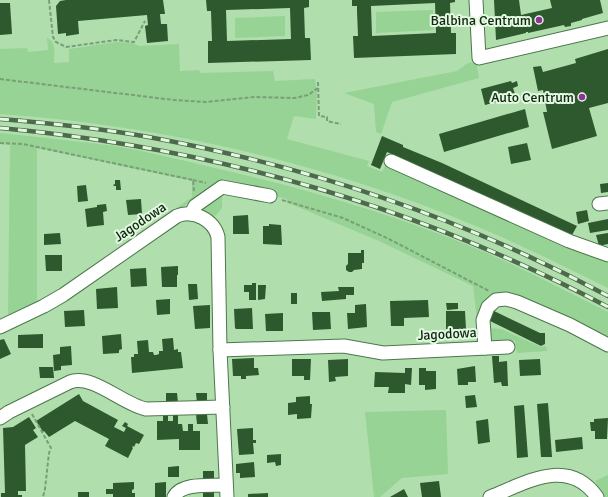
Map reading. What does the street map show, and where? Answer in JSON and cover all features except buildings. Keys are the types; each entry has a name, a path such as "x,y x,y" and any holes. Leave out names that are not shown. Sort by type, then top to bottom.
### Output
{"street":[{"path":"476,0 479,58 608,28"},
{"path":"391,161 569,241 608,256"},
{"name":"Jagodowa","path":"0,326 44,306 63,295 177,216 192,210 222,187 270,196"},
{"path":"174,497 174,495 181,489 189,486 227,491 220,350 218,237 216,229 192,210"},
{"path":"485,348 483,320 488,307 496,300 500,299 517,302 570,325 608,345"},
{"name":"Jagodowa","path":"220,350 344,346 383,353 508,347"},
{"path":"0,418 9,412 70,382 79,380 90,382 135,406 146,410 223,407"},
{"path":"490,497 536,479 554,475 570,476 580,480 588,486 597,497"}],"path":[{"path":"49,0 53,37 56,42 66,47 116,40 134,42 145,22"},
{"path":"0,79 174,100 206,102 254,97 295,98 308,95 318,88"},
{"path":"318,82 319,116 327,117 327,122 341,124"},
{"path":"0,143 23,144 194,180 192,210"},
{"path":"270,196 343,218 389,239 494,294 500,299"},
{"path":"26,404 51,448 48,453 43,497"}],"green space":[{"path":"433,10 434,30 376,33 376,12"},
{"path":"285,16 285,36 235,38 235,18"},
{"path":"47,38 54,45 54,63 69,62 69,49 116,42 133,43 139,46 179,44 180,71 199,70 200,73 273,71 275,81 315,79 317,93 316,119 294,116 287,139 369,161 367,166 382,172 387,162 608,258 608,288 478,227 363,184 304,166 183,138 121,127 60,119 0,114 0,49 27,48 28,52 48,50"},
{"path":"476,62 479,78 392,102 381,134 376,132 374,104 344,93 457,71 468,63"},
{"path":"0,133 115,146 152,153 319,194 387,215 487,253 533,274 608,312 608,341 510,295 477,320 473,286 379,241 286,202 287,199 228,184 192,201 163,220 162,218 192,197 192,181 37,148 37,302 8,315 10,145 0,144"},
{"path":"222,192 222,208 214,217 199,211"},
{"path":"488,328 501,329 541,347 546,346 547,351 517,353 515,341 489,343"},
{"path":"446,410 448,474 402,478 380,497 374,497 365,412"},
{"path":"608,475 608,497 605,497 595,481"}],"railway":[{"path":"0,119 72,126 143,136 264,162 323,179 382,198 497,242 608,296"},
{"path":"0,128 80,137 159,150 236,167 313,187 388,211 463,239 536,271 608,307"}],"place":[{"name":"Balbina Centrum","path":"539,20"},
{"name":"Auto Centrum","path":"582,97"}]}
